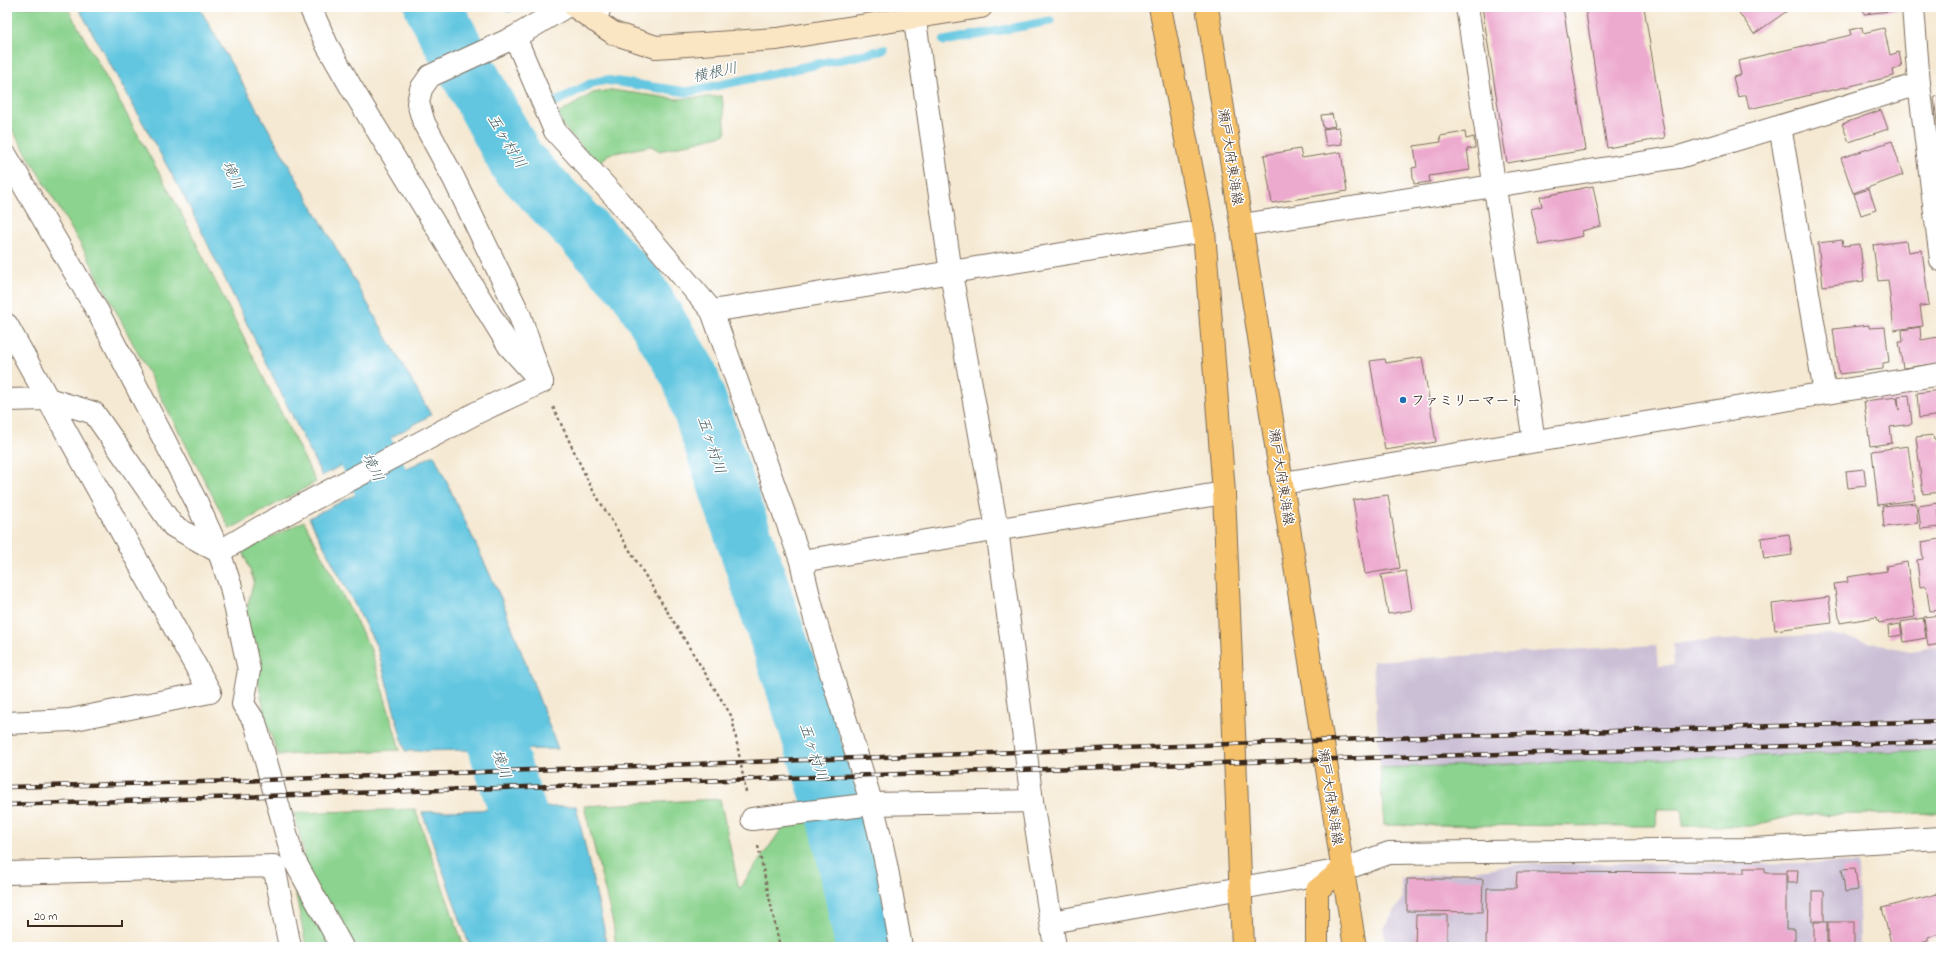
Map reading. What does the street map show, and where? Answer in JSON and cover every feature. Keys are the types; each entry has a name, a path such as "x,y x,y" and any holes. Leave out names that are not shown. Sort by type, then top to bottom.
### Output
{"main road":[{"path":"1160,7 1204,232 1224,494 1243,947"},
{"name":"瀬戸大府東海線","path":"1207,7 1355,947"},
{"path":"1317,947 1317,890 1342,870"}],"street":[{"path":"310,7 327,45 351,87 509,346 542,382"},
{"path":"542,382 520,316 454,179 424,123 418,103 421,89 430,76 509,40 564,7"},
{"path":"575,7 598,14 613,33 656,47 777,39 914,13 981,7"},
{"path":"1467,7 1534,441"},
{"path":"1913,7 1919,84 1941,260"},
{"path":"914,13 951,273 997,530 1032,801 1055,947"},
{"path":"509,40 555,131 615,197 712,311 801,561 809,598 870,804 886,866 901,947"},
{"path":"1242,225 1679,157 1919,84"},
{"path":"1780,126 1825,393"},
{"path":"7,157 98,312 197,503 219,552 231,587 249,670 243,704"},
{"path":"712,311 1204,232"},
{"path":"7,325 210,692"},
{"path":"1282,483 1941,374"},
{"path":"219,552 261,527 478,412 542,382"},
{"path":"7,400 48,399 94,413 173,526 219,552"},
{"path":"801,561 1224,494"},
{"path":"7,723 70,720 210,692 243,704 255,722 294,858 342,947"},
{"path":"752,819 870,804 1032,801"},
{"path":"1051,922 1342,870 1389,853 1752,849 1941,838"},
{"path":"7,874 274,866 294,858"},
{"path":"274,866 290,947"}],"path":[{"path":"542,382 590,488 732,717 752,819 780,947"}],"shaded area":[{"path":"1829,634 1910,651 1941,646 1941,813 1796,815 1751,826 1683,826 1683,809 1657,809 1656,826 1384,825 1373,661 1656,645 1658,666 1674,665 1673,643"},
{"path":"1858,863 1860,947 1386,947 1383,928 1402,900 1401,878 1457,873 1522,864"}],"green space":[{"path":"7,7 67,7 178,207 316,482 230,529 84,250 7,121"},
{"path":"611,90 677,99 722,96 726,134 660,151 651,146 609,154 598,164 563,126 558,114 593,93"},
{"path":"304,521 371,650 400,750 278,755 266,721 245,615 254,581 243,551"},
{"path":"1941,750 1941,813 1796,815 1751,826 1683,826 1683,809 1657,809 1656,826 1384,825 1380,768"},
{"path":"720,799 739,889 786,823 810,818 845,947 616,947 613,923 584,806"},
{"path":"415,809 464,947 306,947 295,889 304,853 294,813"}],"water":[{"path":"78,7 199,7 431,415 322,476 185,198"},
{"path":"434,455 501,598 558,749 405,751 377,647 309,518"},
{"path":"576,806 604,929 606,947 470,947 422,812"}],"building":[{"path":"1482,7 1563,7 1586,150 1507,163"},
{"path":"1585,7 1644,7 1665,138 1607,148"},
{"path":"1735,7 1793,7 1754,34"},
{"path":"1863,7 1899,7 1899,10 1864,14"},
{"path":"1862,27 1863,33 1884,28 1890,55 1899,52 1902,67 1893,69 1894,76 1749,109 1746,95 1738,97 1733,77 1741,75 1738,61 1851,35 1850,30"},
{"path":"1941,94 1941,144 1940,145 1934,98"},
{"path":"1881,110 1888,129 1849,142 1842,124"},
{"path":"1332,114 1335,126 1323,128 1321,115"},
{"path":"1339,127 1342,144 1326,146 1323,129"},
{"path":"1465,132 1466,139 1474,137 1475,148 1467,149 1470,170 1429,176 1430,182 1414,184 1412,168 1417,167 1414,146 1441,142 1440,136"},
{"path":"1892,141 1903,175 1853,193 1841,158"},
{"path":"1300,149 1302,158 1341,152 1347,191 1272,203 1264,155"},
{"path":"1593,186 1601,226 1582,231 1583,236 1539,245 1531,209 1542,206 1540,197"},
{"path":"1869,189 1876,210 1861,215 1854,194"},
{"path":"1842,240 1843,246 1860,244 1864,281 1823,286 1818,243"},
{"path":"1906,241 1908,252 1922,250 1929,305 1920,306 1923,326 1894,330 1888,280 1878,281 1873,245"},
{"path":"1869,325 1869,328 1885,327 1889,362 1883,363 1883,369 1839,374 1833,329"},
{"path":"1920,327 1921,340 1938,337 1941,363 1903,368 1899,342 1903,342 1902,330"},
{"path":"1422,357 1436,442 1385,450 1370,361 1385,359 1386,363"},
{"path":"1941,390 1941,415 1919,418 1917,393"},
{"path":"1909,395 1912,424 1890,427 1892,443 1870,446 1864,401 1897,397 1899,410 1898,396"},
{"path":"1933,435 1934,440 1941,439 1941,492 1923,494 1916,437"},
{"path":"1908,446 1915,500 1878,505 1872,451"},
{"path":"1864,469 1866,486 1848,488 1846,471"},
{"path":"1388,495 1400,568 1365,574 1353,500"},
{"path":"1916,503 1918,523 1884,527 1882,506"},
{"path":"1938,503 1940,527 1921,529 1918,506"},
{"path":"1789,534 1792,555 1764,559 1761,538"},
{"path":"1941,539 1941,610 1930,611 1926,586 1920,587 1917,560 1923,559 1921,542"},
{"path":"1907,562 1915,617 1879,623 1877,617 1840,623 1834,584 1848,582 1847,577 1887,571 1886,566"},
{"path":"1406,571 1412,610 1388,614 1381,575"},
{"path":"1829,597 1832,623 1775,630 1772,604"},
{"path":"1941,615 1941,644 1928,646 1924,617"},
{"path":"1923,618 1926,638 1904,642 1901,622"},
{"path":"1900,624 1902,635 1889,637 1888,626"},
{"path":"1744,868 1765,868 1765,873 1786,873 1786,929 1795,929 1795,947 1486,947 1487,888 1516,888 1517,872 1744,873"},
{"path":"1855,868 1858,890 1845,892 1842,869"},
{"path":"1787,870 1798,870 1797,883 1787,883"},
{"path":"1407,879 1483,879 1482,912 1407,911"},
{"path":"1812,891 1824,891 1824,921 1812,921"},
{"path":"1941,893 1941,934 1928,937 1928,941 1906,947 1892,947 1882,908"},
{"path":"1416,915 1447,915 1447,947 1415,947"},
{"path":"1814,922 1827,922 1827,947 1814,947"},
{"path":"1828,922 1854,922 1854,947 1828,947"}],"waterway":[{"name":"五ヶ村川","path":"433,7 517,162 637,288 689,374 793,683 839,827 864,947"},
{"name":"横根川","path":"944,41 1050,21"},
{"name":"横根川","path":"555,102 592,83 605,80 687,92 884,50"},
{"name":"境川","path":"332,381 415,553"},
{"name":"境川","path":"473,674 523,828 541,947"}],"railway":[{"path":"7,787 238,781 1391,738 1941,721"},
{"path":"7,805 1392,757 1941,742"}],"place":[{"name":"ファミリーマート","path":"1403,400"}]}
